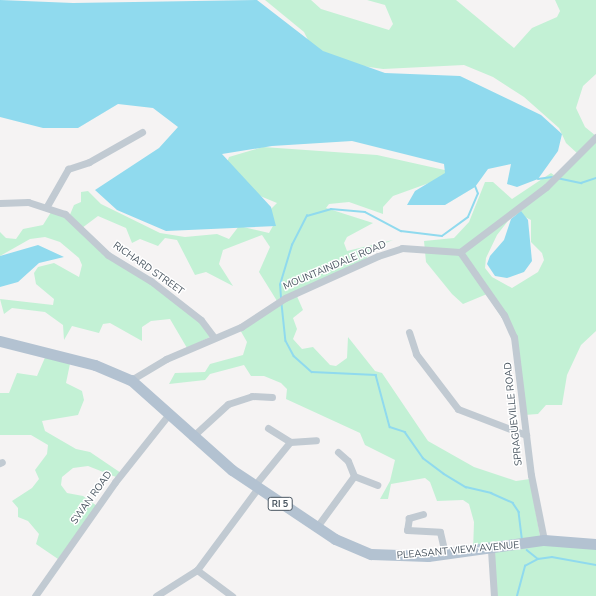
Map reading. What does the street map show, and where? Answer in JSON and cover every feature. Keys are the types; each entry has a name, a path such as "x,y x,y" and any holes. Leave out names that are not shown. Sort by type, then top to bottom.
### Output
{"main road":[{"name":"PLEASANT VIEW AVENUE","path":"0,341 95,365 131,380 192,437 256,487 316,528 371,554 408,557 491,550 544,540 596,544"}],"street":[{"path":"47,206 68,169 89,162 142,132"},
{"path":"460,252 546,186 596,137"},
{"name":"RICHARD STREET","path":"0,203 47,206 65,214 108,255 151,281 201,320 214,337"},
{"name":"MOUNTAINDALE ROAD","path":"131,380 214,337 241,327 285,298 378,256 402,248 460,252"},
{"name":"SPRAGUEVILLE ROAD","path":"460,252 504,315 514,336 526,435 544,540"},
{"path":"410,332 416,354 458,409 526,435"},
{"path":"192,437 228,404 252,396 272,397"},
{"name":"SWAN ROAD","path":"35,596 115,482 169,414"},
{"path":"268,428 290,442 316,440"},
{"path":"156,596 197,570 290,442"},
{"path":"338,452 348,461 354,476 377,485"},
{"path":"316,528 354,476"},
{"path":"423,514 409,518 407,530 440,532 445,553"},
{"path":"491,550 494,596"},
{"path":"197,570 232,596"}],"green space":[{"path":"265,0 311,0 321,9 389,30 393,24 385,5 367,0 456,0 514,48 532,28 557,17 560,11 555,0 596,0 596,74 583,86 576,108 585,127 596,136 596,331 581,345 567,375 562,405 546,405 538,414 524,415 513,336 487,294 463,304 452,294 426,262 424,241 454,238 469,222 485,182 493,182 512,199 551,173 555,176 578,154 566,143 559,128 524,97 493,77 464,65 383,69 362,66 312,48 304,32","holes":["519,214 531,220 531,242 542,253 544,260 538,272 512,288 492,277 485,268 486,258 497,235 511,217"]},
{"path":"263,147 377,155 449,171 443,178 393,196 383,207 383,214 349,202 329,204 326,208 373,223 347,237 344,243 347,251 393,240 373,248 366,259 296,294 303,310 293,318 297,329 293,339 302,349 313,347 330,365 336,366 347,358 348,337 375,371 382,373 428,441 474,467 516,481 530,479 541,542 596,544 596,596 493,596 490,550 473,551 474,522 469,504 463,500 437,501 430,482 425,478 391,484 388,499 380,499 390,481 395,460 365,445 360,433 286,399 287,389 281,383 264,376 251,376 244,365 210,374 205,380 169,384 175,373 205,372 210,364 243,355 247,342 239,328 277,301 259,272 270,247 262,235 223,250 219,264 233,286 206,272 195,275 177,240 165,238 158,246 140,239 132,243 126,228 98,216 82,228 100,247 199,318 212,336 187,348 170,319 151,321 142,327 142,341 110,323 103,324 99,333 72,326 64,340 63,325 45,312 12,308 4,314 0,299 53,305 54,299 36,284 34,273 38,267 54,263 79,277 82,265 79,258 60,242 45,237 30,239 0,256 0,232 6,238 16,239 23,229 43,225 53,209 69,217 74,205 81,202 81,192 88,191 101,204 160,233 185,237 217,234 229,239 239,226 269,233 274,224 269,211 277,203 233,185 223,173 229,157"},
{"path":"47,353 71,359 66,383 82,391 84,400 78,415 42,421 45,431 76,449 90,452 121,473 116,477 88,466 73,468 62,477 61,485 67,493 83,496 97,506 58,559 36,544 39,534 28,521 18,517 18,508 12,501 32,488 39,479 35,470 47,454 48,445 31,435 0,435 0,393 9,393 17,373 37,376"}],"water":[{"path":"0,0 73,3 257,0 323,51 385,73 460,76 541,115 562,134 558,151 538,179 517,187 507,184 511,164 488,169 475,187 445,205 407,205 415,191 445,173 444,164 352,141 272,146 222,154 271,207 276,226 166,231 117,210 95,190 159,148 178,127 153,108 118,104 78,128 43,128 0,117"},
{"path":"521,211 528,220 532,261 524,272 507,278 495,276 487,264 490,256 504,240 511,219"},
{"path":"38,245 64,257 39,263 18,282 0,287 0,256"}],"waterway":[{"path":"538,179 552,177"},
{"path":"557,178 581,183 596,178"},
{"path":"281,298 280,285 292,245 307,216 331,209 365,212 401,231 442,236 468,217 478,194 475,186"},
{"path":"282,304 286,341 294,356 312,372 376,375 390,427 405,432 423,458 444,474 466,487 491,493 513,503 519,512 522,538"},
{"path":"527,550 538,559"},
{"path":"517,596 525,566 538,559 552,557 596,565"}]}
